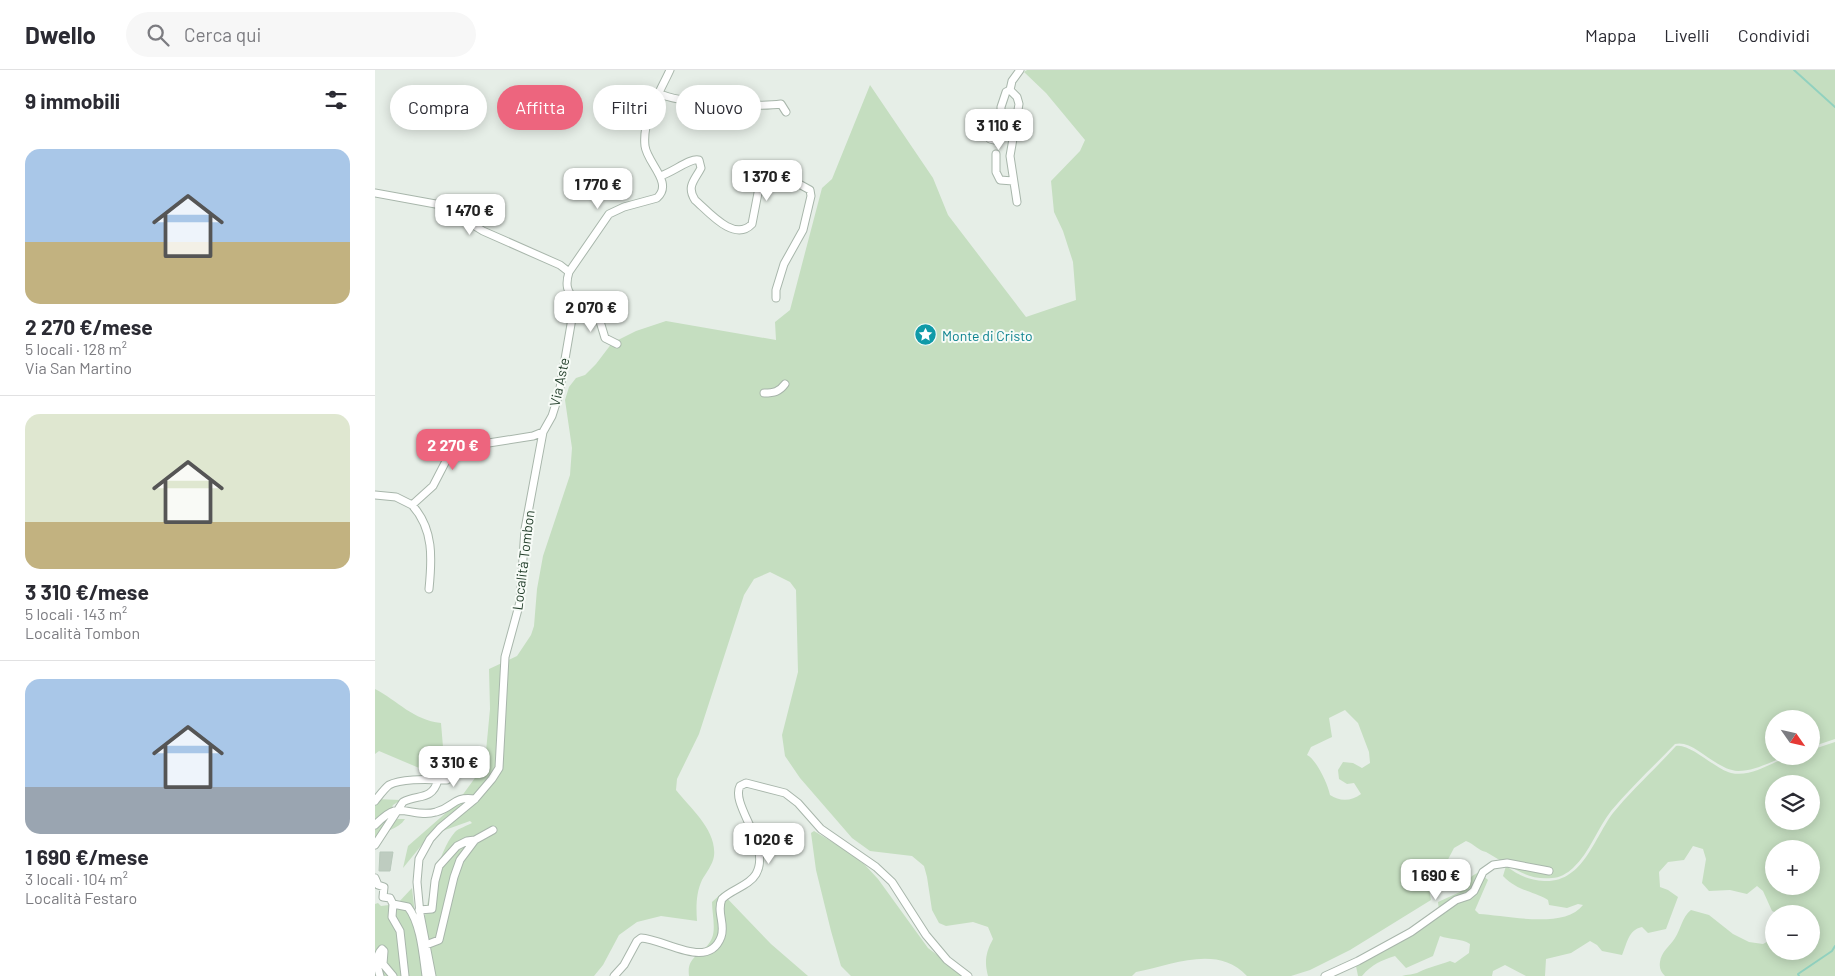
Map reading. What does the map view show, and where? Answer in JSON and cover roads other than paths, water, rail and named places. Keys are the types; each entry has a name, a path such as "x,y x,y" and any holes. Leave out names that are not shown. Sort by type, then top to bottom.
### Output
{"street":[{"path":"663,85 670,70"},
{"path":"990,139 994,140 1001,124 1001,107 1006,92 1010,90 1012,81 1020,70"},
{"path":"1010,90 1017,97 1019,104 1010,150 1017,202"},
{"path":"666,95 741,106 781,104 786,112"},
{"path":"375,193 441,205 483,231 560,266 569,272 609,214 624,207 657,198 661,194 663,190 660,176 645,149 645,130"},
{"path":"996,154 995,172 1000,180 1013,181"},
{"path":"660,176 675,171 691,159 699,160 701,168 692,182 690,188 692,195 695,200 727,227 734,229 745,229 752,224 762,172 766,166 774,166 790,180 810,190 811,196 805,223 800,238 784,264 776,290 776,298"},
{"name":"Via Aste","path":"543,432 552,416 559,394 575,301 566,287 569,272"},
{"path":"575,301 592,311 599,318 605,338 617,344"},
{"path":"764,393 775,393 781,390 785,384"},
{"path":"412,505 433,486 447,459 476,445 533,436 543,432"},
{"name":"Località Tombon","path":"432,976 419,910 417,870 423,850 440,828 475,799 492,779 501,761 505,657 520,602 525,529 543,432"},
{"path":"375,495 396,498 412,505 421,517 432,552 429,589"},
{"path":"375,801 389,785 417,780 447,780 458,770"},
{"path":"375,845 396,810 403,802 407,799 428,795 438,780"},
{"path":"614,976 624,965 637,941 641,938 661,942 693,953 707,953 718,943 723,932 719,913 723,899 746,884 757,870 758,846 738,796 738,788 743,783 785,793 798,803 821,829 884,873 942,954 953,966 968,976"},
{"path":"375,825 396,810 415,814 437,812 461,797 475,799"},
{"path":"419,910 432,909 436,871 442,860 457,846 467,841 475,840 493,830"},
{"path":"426,945 439,940 460,860 475,840"},
{"path":"1325,976 1358,962 1411,932 1456,900 1468,896 1474,891 1483,872 1493,864 1507,863 1549,871"},
{"path":"375,878 377,884 384,888 383,896 390,898 393,904 393,917 400,931 405,976"},
{"path":"393,904 408,907 412,913 418,933 426,976"},
{"path":"380,976 376,958 378,952 382,949 384,951 383,964 393,976"}],"waterway":[{"path":"1794,70 1835,107"},
{"path":"1799,976 1798,974 1832,951 1835,946"}],"place":[{"name":"Monte di Cristo","path":"926,335"}]}
